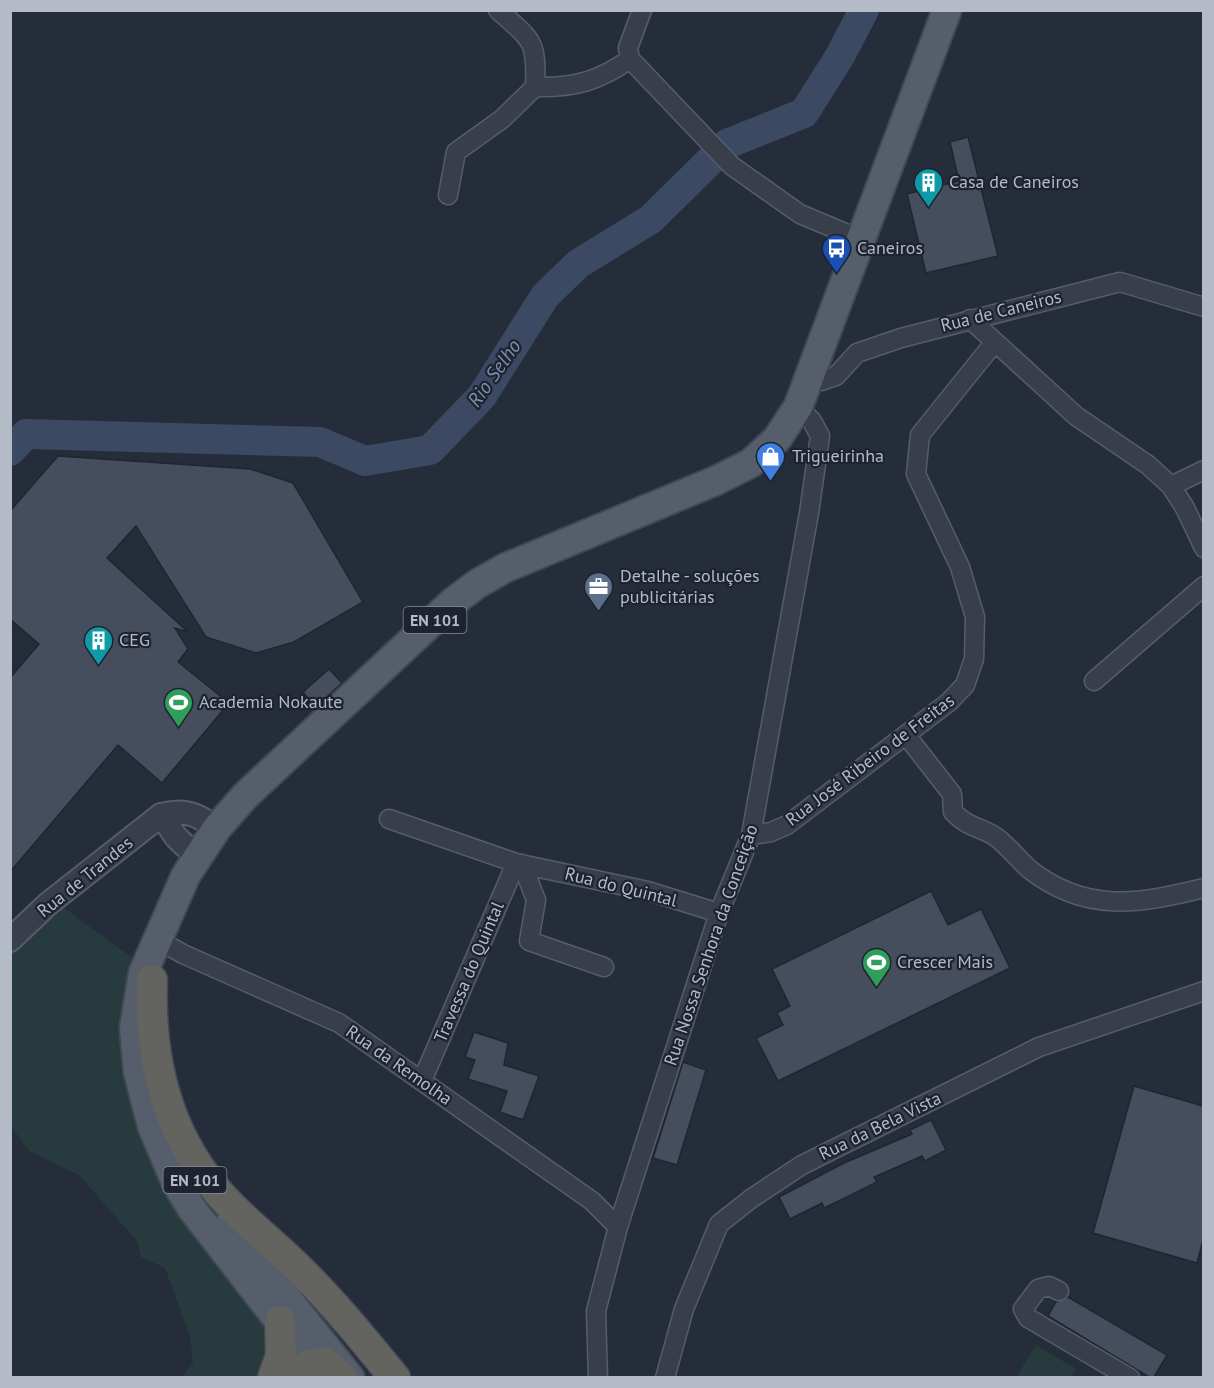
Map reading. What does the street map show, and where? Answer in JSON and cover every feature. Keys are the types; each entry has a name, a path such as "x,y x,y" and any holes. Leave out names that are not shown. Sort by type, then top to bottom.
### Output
{"highway":[{"path":"152,980 150,1018 157,1068 170,1113 190,1153 218,1192 337,1307 395,1377"},
{"path":"273,1377 281,1355 280,1322"},
{"path":"308,1373 324,1362 342,1377"}],"main road":[{"name":"EN 101","path":"308,1373 280,1322 192,1209 176,1183 152,1126 138,1072 134,1028 143,973 186,875 217,828 245,796 348,699 477,584 505,568 716,481 751,463 777,439 798,407 947,10"},
{"name":"EN 101","path":"158,940 146,1012 145,1049 152,1088 169,1137 215,1209 350,1377"}],"street":[{"path":"448,195 456,152 502,119 535,87 536,60 532,43 498,10"},
{"path":"535,87 566,88 611,72 629,53 642,10"},
{"path":"629,53 732,166 800,214 862,240"},
{"name":"Rua de Caneiros","path":"809,377 821,381 836,376 857,353 970,319 1120,282 1203,308"},
{"path":"970,319 1076,416 1148,465 1171,486 1185,508 1203,548"},
{"name":"Rua José Ribeiro de Freitas","path":"751,835 771,832 787,825 949,702 965,685 974,659 975,617 970,593 916,474 920,435 994,343"},
{"name":"Rua Nossa Senhora da Conceição","path":"598,1377 596,1311 618,1227 719,913 751,835 809,513 820,436 813,421 798,407"},
{"path":"1171,486 1203,470"},
{"path":"1094,681 1203,586"},
{"path":"906,735 952,794 953,812 966,825 995,837 1030,869 1070,895 1113,901 1155,900 1203,888"},
{"path":"197,857 176,837 161,815 180,810 200,816 217,828"},
{"name":"Rua de Trandes","path":"10,940 48,904 161,815"},
{"name":"Rua do Quintal","path":"389,819 519,864 648,891 719,913"},
{"path":"519,864 536,900 530,941 604,966"},
{"name":"Travessa do Quintal","path":"422,1081 519,864"},
{"name":"Rua da Remolha","path":"158,940 183,954 339,1023 592,1201 618,1227"},
{"name":"Rua da Bela Vista","path":"665,1377 684,1309 719,1224 752,1198 802,1165 1039,1047 1203,991"},
{"path":"1059,1291 1049,1286 1038,1289 1023,1309 1028,1318 1130,1377"}],"shaded area":[{"path":"60,905 138,962 131,1089 251,1297 269,1336 262,1377 182,1377 193,1363 190,1337 165,1268 141,1257 137,1241 79,1175 29,1151 11,1126 10,947"},
{"path":"1036,1345 1076,1369 1072,1377 1016,1377"}],"building":[{"name":"Casa de Caneiros","path":"968,137 998,256 926,273 907,194 959,181 950,142"},
{"name":"CEG","path":"58,456 250,469 293,483 363,602 294,642 256,653 206,637 136,526 107,558 188,632 175,628 188,649 178,662 229,703 162,783 118,745 10,872 10,678 39,644 10,619 10,511"},
{"path":"329,669 342,683 315,708 303,692"},
{"name":"Crescer Mais","path":"931,891 948,925 981,909 1010,968 778,1081 756,1038 783,1025 777,1013 790,1006 772,969"},
{"path":"474,1032 508,1043 504,1065 539,1076 523,1120 500,1112 507,1091 468,1079 475,1060 465,1057"},
{"path":"683,1062 706,1070 677,1165 653,1158"},
{"path":"1134,1086 1203,1106 1203,1240 1197,1263 1093,1233"},
{"path":"931,1120 946,1150 925,1161 922,1156 874,1177 877,1182 824,1208 822,1203 790,1219 779,1197 844,1163 912,1134 910,1130"},
{"path":"1068,1297 1167,1355 1154,1377 1149,1377 1048,1316 1056,1302"}],"waterway":[{"name":"Rio Selho","path":"10,451 26,434 320,442 365,461 430,450 482,396 545,296 578,264 651,219 727,144 804,113 840,56 864,10"}],"place":[{"name":"Casa de Caneiros","path":"928,208"},
{"name":"Caneiros","path":"836,274"},
{"name":"Trigueirinha","path":"771,482"},
{"name":"Detalhe - soluções publicitárias","path":"599,612"},
{"name":"CEG","path":"98,666"},
{"name":"Academia Nokaute","path":"178,728"},
{"name":"Crescer Mais","path":"876,988"}]}
